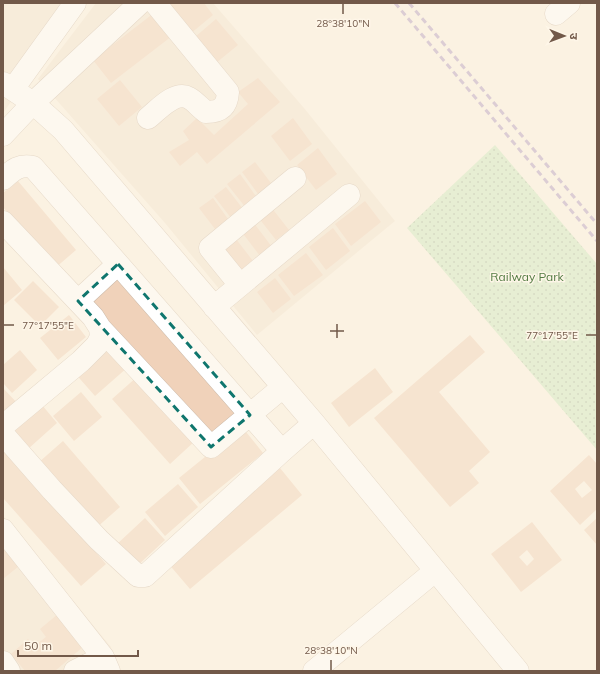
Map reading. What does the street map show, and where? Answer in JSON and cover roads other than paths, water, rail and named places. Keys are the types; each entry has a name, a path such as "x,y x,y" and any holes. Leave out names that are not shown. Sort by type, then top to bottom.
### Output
{"street":[{"path":"75,3 8,86 33,103 63,130 314,423 518,671"},
{"path":"3,135 33,103 140,3"},
{"path":"148,118 173,98 181,96 188,97 206,112 215,112 222,109 228,100 228,92 155,3"},
{"path":"3,179 18,167 25,165 33,167 282,450"},
{"path":"240,285 210,248 294,178"},
{"path":"214,306 349,195"},
{"path":"3,222 93,317 100,328 211,447 283,387"},
{"path":"78,301 118,264"},
{"path":"3,426 97,345 101,337 100,328"},
{"path":"3,434 52,490 99,540 138,576 145,576 282,450 314,423"},
{"path":"3,530 106,664 75,671"},
{"path":"314,671 435,571"},
{"path":"3,662 10,671"}],"railway":[{"path":"395,3 597,241"},
{"path":"409,3 597,224"}],"park label":[{"name":"Railway Park","path":"527,276"}]}
